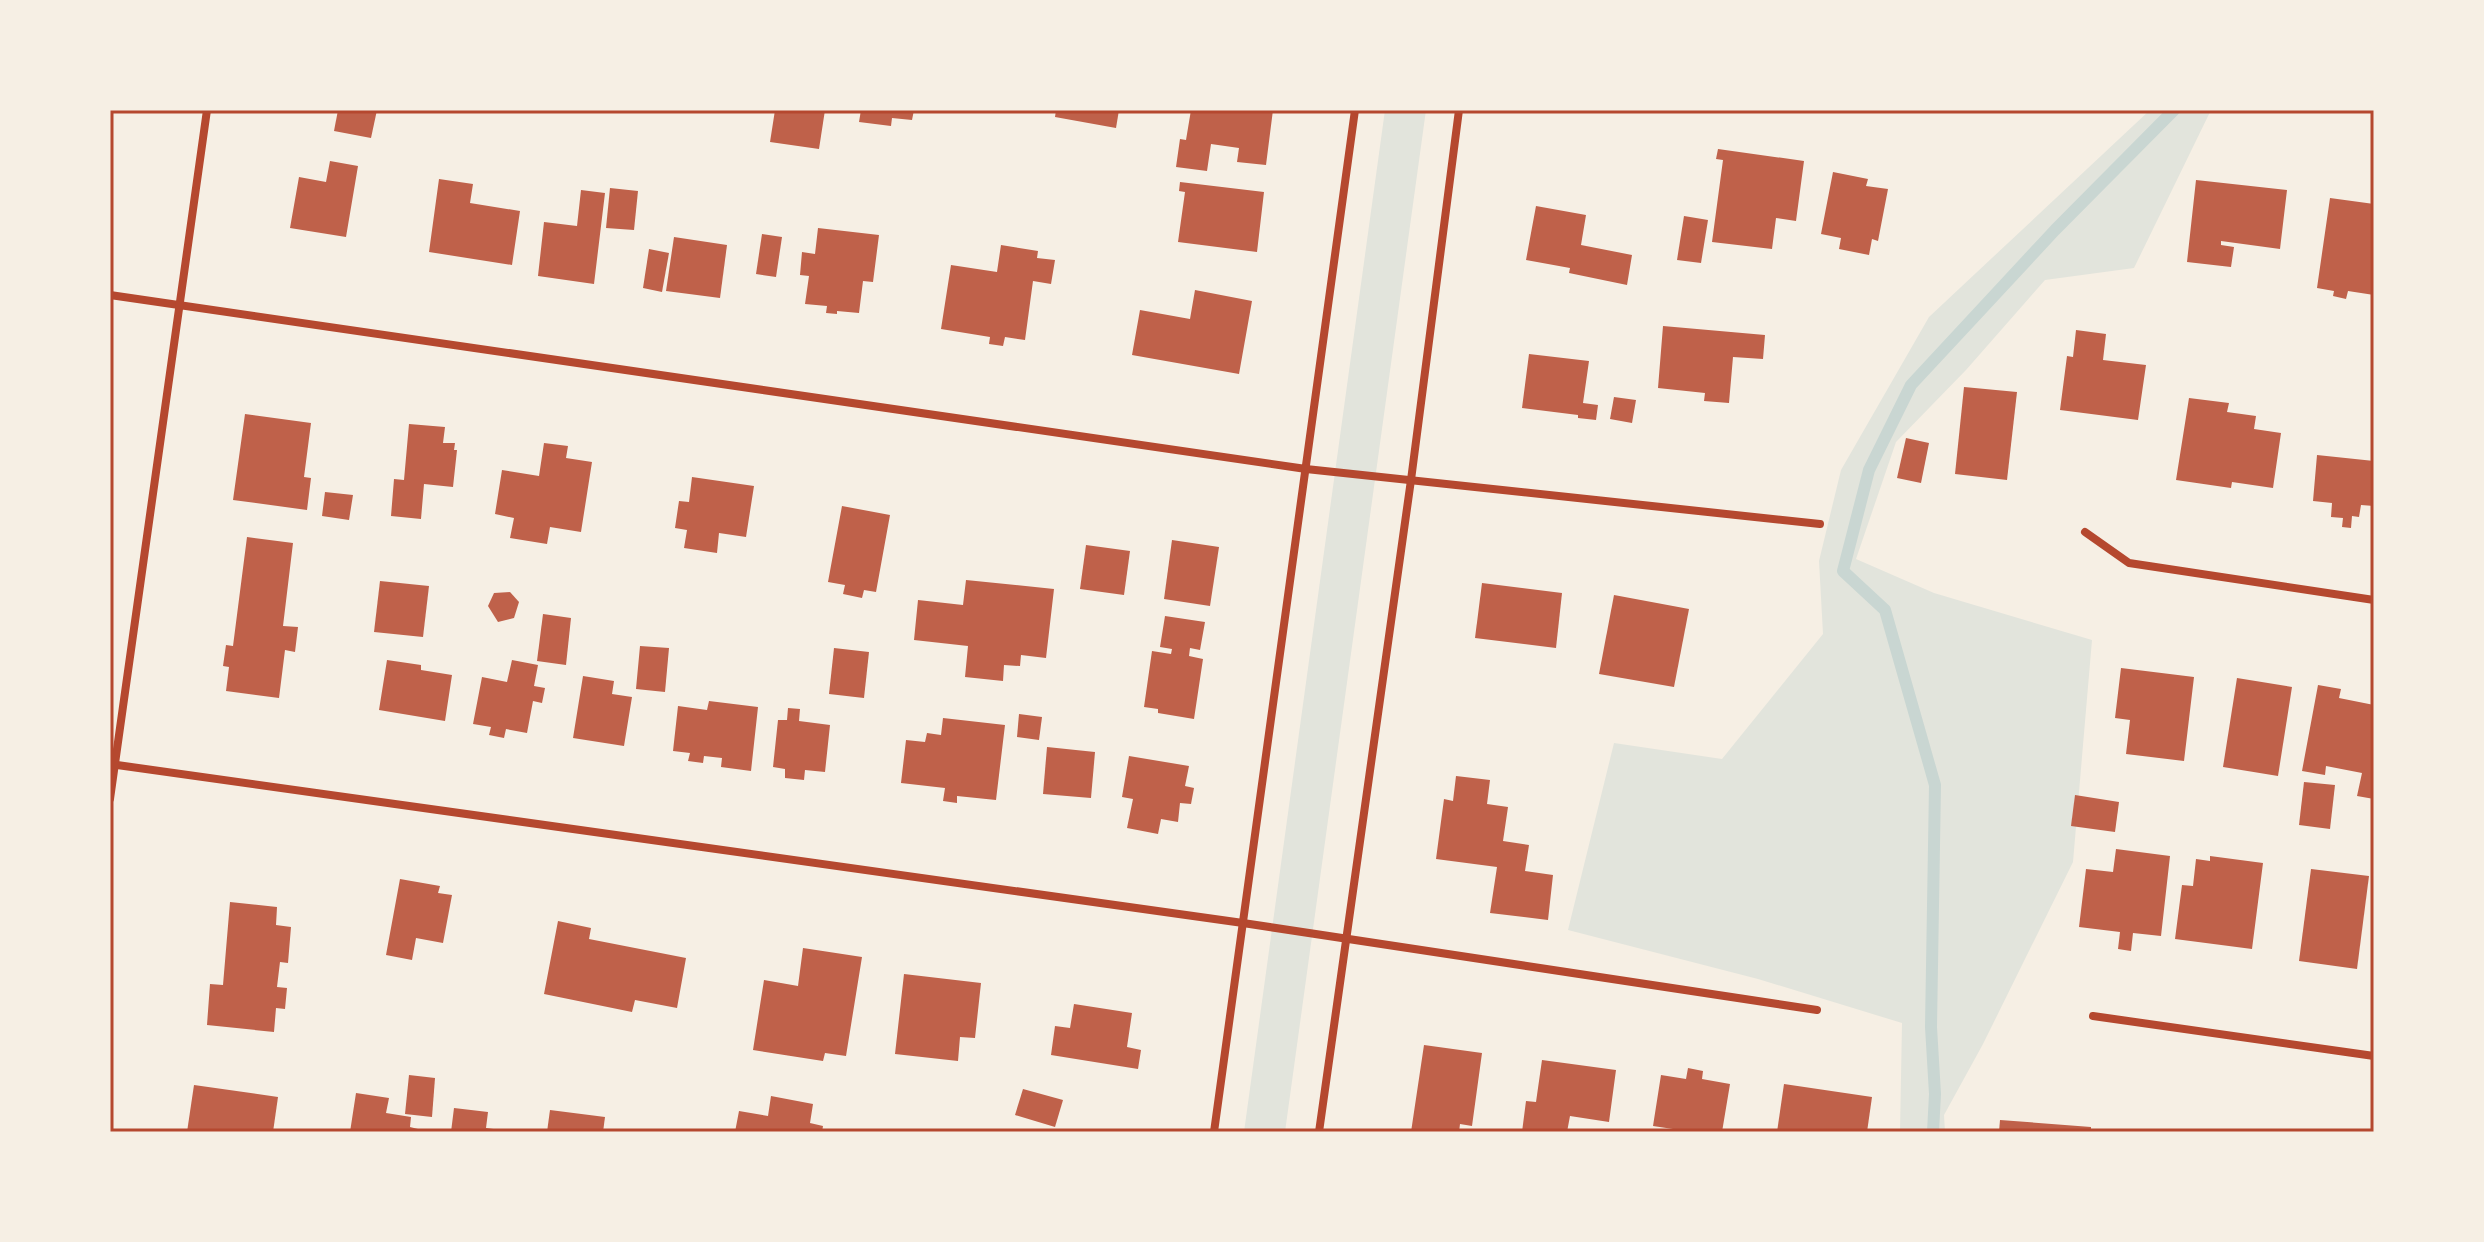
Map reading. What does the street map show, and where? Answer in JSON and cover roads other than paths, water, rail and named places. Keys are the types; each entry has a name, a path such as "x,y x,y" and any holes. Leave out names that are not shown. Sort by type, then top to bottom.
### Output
{"street":[{"path":"110,799 207,110"},
{"path":"1214,1132 1355,110"},
{"path":"1319,1132 1411,480 1459,110"},
{"path":"110,295 1306,469 1820,524"},
{"path":"2085,532 2129,563 2374,600"},
{"path":"113,765 1243,923 1817,1010"},
{"path":"2093,1016 2374,1056"}],"waterway":[{"path":"1933,1132 1935,1094 1931,1027 1935,785 1885,610 1843,571 1869,470 1911,385 2055,230 2174,110"}]}
